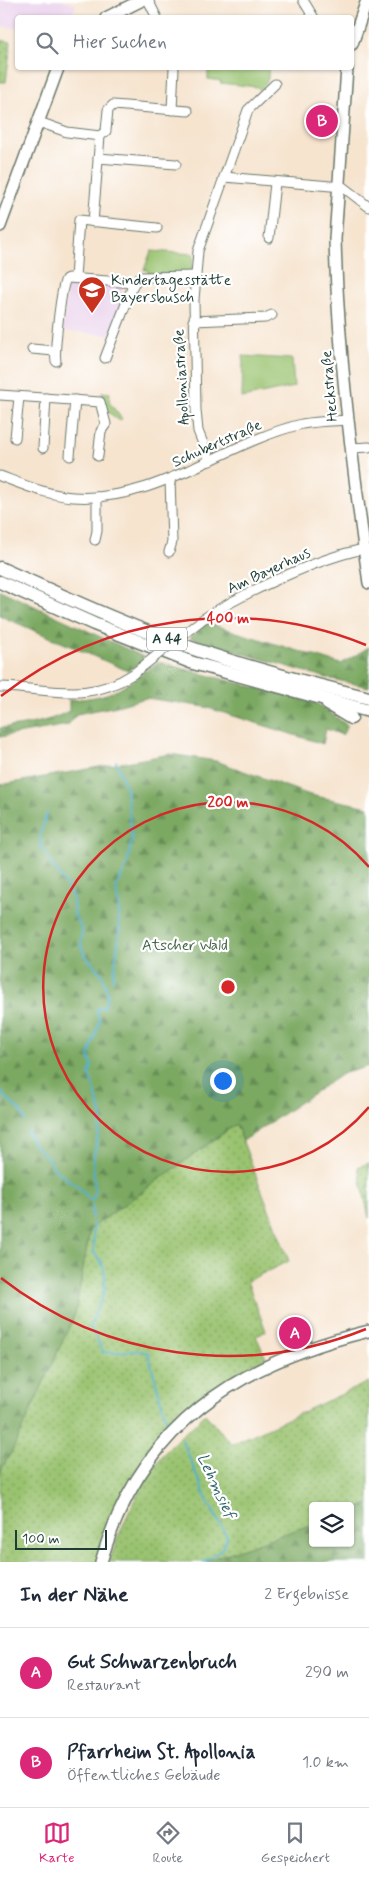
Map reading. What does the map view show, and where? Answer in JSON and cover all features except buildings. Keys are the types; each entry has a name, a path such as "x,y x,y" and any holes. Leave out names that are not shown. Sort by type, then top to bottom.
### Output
{"highway":[{"name":"A 44","path":"0,568 100,614 197,650 279,675 369,698"},
{"name":"A 44","path":"0,582 94,624 194,662 320,699 369,711"},
{"path":"320,699 351,718"}],"main road":[{"path":"112,15 142,0"},
{"path":"354,38 367,0"},
{"path":"0,226 57,70"},
{"name":"Heckstraße","path":"347,70 338,186 336,266 348,420 369,583"},
{"path":"102,1562 116,1519 134,1484 169,1437 200,1407 230,1385 278,1359 306,1348 369,1331"}],"street":[{"path":"148,0 156,15"},
{"path":"303,0 312,15"},
{"path":"172,110 174,70"},
{"name":"Apolloniastraße","path":"210,460 198,431 193,320 198,251 248,110 275,84"},
{"path":"93,222 100,136 106,131 110,106 188,111"},
{"path":"39,122 67,132 100,136"},
{"path":"98,158 176,164"},
{"path":"224,176 343,187 369,207"},
{"path":"269,238 275,182"},
{"path":"75,278 79,220 157,228"},
{"path":"105,358 134,283 140,277 195,276"},
{"path":"56,361 54,351 64,282 68,278 134,283"},
{"name":"Apolloniastraße","path":"193,320 265,318 272,315"},
{"path":"32,349 54,351"},
{"path":"0,395 100,402 106,424 101,431 98,456"},
{"path":"15,438 19,397"},
{"path":"43,448 46,398"},
{"path":"70,456 74,400"},
{"name":"Schubertstraße","path":"0,476 41,492 72,497 97,498 122,495 170,479 210,460 297,426 348,420"},
{"path":"351,448 369,448"},
{"path":"169,552 172,542 170,479"},
{"path":"95,540 97,531 97,498"},
{"name":"Am Bayerhaus","path":"0,687 88,692 117,685 203,619 288,576 344,554 364,549"}],"shaded area":[{"path":"0,0 60,0 76,5 72,15 15,15 15,28 0,26"},
{"name":"Kindertagesstätte Bayersbusch","path":"68,282 123,284 122,295 127,297 112,335 63,331"}],"green space":[{"path":"0,40 11,42 6,82 0,82"},
{"path":"208,70 268,70 266,83 260,90 258,87 220,83 221,81 208,79"},
{"path":"151,251 194,254 191,273 148,274 148,270 144,270"},
{"path":"243,356 292,359 294,387 242,398"},
{"path":"102,392 110,393 109,402 122,419 120,421 104,409"},
{"path":"0,590 146,658 128,671 3,617 0,615"},
{"path":"207,623 341,664 369,647 369,687 327,678 190,638"},
{"path":"158,662 318,704 348,726 342,735 326,729 323,744 205,707 146,698 77,714 68,725 0,737 0,728 36,723 60,715 69,711 69,700 108,694 126,685"},
{"name":"Atscher Wald","path":"170,754 216,761 310,795 369,807 369,1066 342,1074 243,1141 236,1124 90,1229 75,1314 13,1449 0,1472 0,785"},
{"path":"236,1124 289,1261 247,1281 266,1331 256,1336 266,1358 236,1373 237,1376 166,1434 97,1562 0,1562 0,1472 13,1449 75,1314 90,1229"},
{"path":"369,1163 369,1218 358,1167"},
{"path":"369,1382 369,1504 354,1510 354,1502 309,1502 309,1525 203,1562 109,1562 129,1511 147,1477 169,1447 205,1414 232,1444"},
{"path":"369,1504 369,1562 203,1562 309,1525 309,1547 354,1547 354,1510"}],"waterway":[{"path":"113,980 119,935 119,907 116,887 127,866 132,837 126,788 116,761"},
{"name":"Lehmsief","path":"47,813 40,835 41,847 72,895 75,917 82,929 81,946 85,955 102,975 108,995 104,1008 99,1008 96,1011 100,1020 89,1055 92,1067 89,1073 93,1087"},
{"name":"Lehmsief","path":"0,1090 17,1108 25,1121"},
{"name":"Lehmsief","path":"91,1200 95,1195 93,1160 102,1117 95,1091"},
{"name":"Lehmsief","path":"27,1131 33,1144 51,1161 54,1169 77,1186 92,1201"},
{"name":"Lehmsief","path":"92,1206 92,1218"},
{"name":"Lehmsief","path":"93,1224 94,1253 101,1261 105,1273 104,1292 90,1326 103,1352 143,1351 148,1353 167,1423"},
{"name":"Lehmsief","path":"182,1440 207,1500 227,1537 224,1546 203,1562"}],"place":[{"name":"Pfarrheim St. Apollonia","path":"322,121"},
{"name":"Kindertagesstätte Bayersbusch","path":"92,314"},
{"name":"Gut Schwarzenbruch","path":"295,1333"}]}
